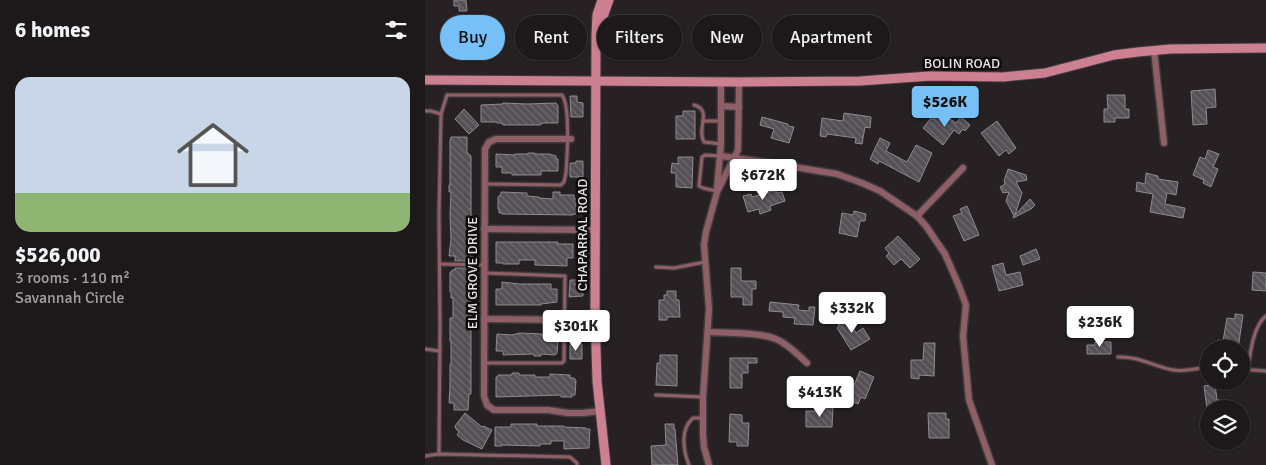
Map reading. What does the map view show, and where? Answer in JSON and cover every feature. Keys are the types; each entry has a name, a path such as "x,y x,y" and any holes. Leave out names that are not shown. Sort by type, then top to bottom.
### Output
{"main road":[{"name":"CHAPARRAL ROAD","path":"602,0 597,16 596,35 595,315 597,382 606,465"},
{"name":"CHAPARRAL ROAD","path":"596,35 609,0"},
{"name":"BOLIN ROAD","path":"425,80 739,82 860,81 925,76 1024,76 1123,54 1154,50 1266,48"}],"street":[{"path":"1154,50 1164,143"},
{"path":"717,192 721,156 721,82"},
{"path":"709,465 704,447 703,418 709,309 704,244 717,192 738,150 739,82"},
{"path":"721,106 739,107"},
{"name":"ELM GROVE DRIVE","path":"569,139 496,139 489,142 485,149 484,396 487,405 494,410 548,410 568,413 600,411"},
{"path":"721,156 812,169 863,182 881,191 917,216 945,254 966,305 963,336 969,400 992,465"},
{"path":"917,216 963,168"},
{"path":"484,229 596,230"},
{"path":"484,319 577,320"},
{"path":"708,332 770,336 793,350 807,363"}],"lane":[{"path":"439,454 441,114 447,95 562,96 565,99 567,110 569,139 564,182 561,185 484,184"},
{"path":"694,105 701,107 704,112 702,138 704,142 721,144"},
{"path":"425,110 441,114"},
{"path":"703,121 721,122"},
{"path":"717,192 699,186 702,157 705,155 721,156"},
{"path":"657,267 674,268 705,262"},
{"path":"440,264 484,264"},
{"path":"484,273 565,276 565,362 484,363"},
{"path":"1250,359 1258,326 1266,316"},
{"path":"425,349 440,351"},
{"path":"1118,357 1133,357 1175,371 1200,368"},
{"path":"1250,369 1266,371"},
{"path":"656,395 703,397"},
{"path":"689,465 684,442 686,427 693,418 703,418"},
{"path":"425,456 439,454 570,457 577,465"}],"building":[{"path":"454,0 466,0 467,11 459,11 459,6 454,6"},
{"path":"1215,89 1216,107 1206,108 1207,124 1193,125 1191,91"},
{"path":"1107,95 1125,95 1125,109 1129,109 1129,118 1115,118 1115,122 1104,122 1104,109 1108,109"},
{"path":"570,96 577,96 577,102 583,103 583,117 571,117"},
{"path":"556,103 558,106 558,123 503,125 497,122 481,122 481,105"},
{"path":"464,109 479,125 469,134 455,119"},
{"path":"683,111 695,111 695,139 676,139 676,116 683,116"},
{"path":"844,113 871,117 870,128 865,127 862,144 855,143 856,138 827,134 826,137 820,136 822,118 843,121"},
{"path":"937,115 946,122 949,118 956,123 961,117 970,125 959,134 954,130 943,145 923,128 931,118 933,120"},
{"path":"762,117 794,127 789,143 771,138 774,129 760,125"},
{"path":"997,121 1016,148 1009,154 1006,150 999,156 981,133"},
{"path":"451,137 467,137 467,152 471,156 470,261 455,261 455,256 449,256 451,239 451,192 449,192 449,185"},
{"path":"880,138 890,143 886,151 907,162 916,145 932,153 919,182 879,161 878,164 870,159"},
{"path":"1208,150 1219,154 1213,167 1218,169 1211,187 1203,183 1204,180 1193,175 1200,157 1205,159"},
{"path":"528,153 556,156 556,159 558,159 558,171 541,171 541,175 512,175 512,173 502,173 502,167 496,167 496,154 515,155"},
{"path":"678,157 693,157 692,188 676,187 676,173 671,173 672,163 678,164"},
{"path":"576,161 583,161 583,177 570,177 570,163 576,163"},
{"path":"1008,169 1026,175 1027,180 1016,182 1022,193 1015,215 1030,199 1035,205 1013,218 1014,216 1006,201 1009,192 1003,193 1000,187 1005,184 1004,181"},
{"path":"1146,173 1158,176 1158,179 1178,182 1176,195 1167,193 1165,204 1185,208 1183,218 1150,212 1153,194 1136,191 1137,182 1145,184"},
{"path":"776,190 777,193 782,192 785,201 770,206 771,210 760,214 759,209 748,212 743,196 751,194 752,197"},
{"path":"501,192 527,193 527,196 553,199 553,192 560,192 560,195 574,195 574,199 576,199 576,214 502,214 499,213 498,209 498,197"},
{"path":"967,206 979,235 964,241 953,216 962,213 960,209"},
{"path":"854,211 866,214 865,221 860,221 857,237 839,233 842,213 853,215"},
{"path":"898,236 920,259 910,268 901,259 894,265 886,256 889,253 885,248"},
{"path":"496,242 558,242 558,244 573,244 573,258 567,258 567,266 535,265 535,260 519,260 519,264 496,263"},
{"path":"1036,249 1040,259 1023,265 1020,256"},
{"path":"1003,263 1006,275 1020,272 1023,285 999,291 992,266"},
{"path":"455,268 470,268 471,270 471,394 469,394 468,410 454,410 454,403 449,403 451,364 450,318 453,318 450,272 455,270"},
{"path":"731,268 741,268 741,281 756,281 756,289 752,289 752,305 743,305 743,297 731,297"},
{"path":"1253,272 1266,273 1266,291 1252,290"},
{"path":"570,280 583,280 583,296 569,297"},
{"path":"502,282 551,284 551,289 557,289 557,302 541,305 496,305 496,289 502,289"},
{"path":"667,291 676,291 676,300 679,300 680,317 667,317 667,320 659,320 659,300 664,300 664,295 667,295"},
{"path":"770,302 799,305 798,310 809,311 809,307 815,307 813,325 794,324 795,318 783,317 783,312 769,311"},
{"path":"1235,314 1243,315 1239,340 1223,340 1227,318 1235,319"},
{"path":"846,316 856,333 863,328 870,339 851,350 837,328 839,326 836,321"},
{"path":"520,333 557,336 557,353 555,355 541,354 541,356 534,356 534,354 503,355 503,351 496,351 497,334 512,335"},
{"path":"1095,342 1111,342 1111,354 1087,354 1087,345 1095,345"},
{"path":"924,343 935,343 934,376 919,375 919,379 911,378 911,360 923,360"},
{"path":"582,344 582,359 570,359 570,345"},
{"path":"660,355 677,355 677,386 656,385 657,363 660,363"},
{"path":"730,358 757,358 757,363 748,363 748,373 742,373 742,388 730,388"},
{"path":"860,371 874,377 865,399 861,397 858,404 848,400"},
{"path":"512,373 535,375 535,377 550,377 550,374 570,375 570,378 576,380 575,395 572,395 572,397 561,397 561,395 496,397 496,377 498,375 512,375"},
{"path":"1205,390 1216,390 1217,400 1206,400"},
{"path":"822,407 833,407 832,427 806,427 806,411 822,411"},
{"path":"465,413 482,427 492,430 482,449 457,435 459,432 455,426"},
{"path":"928,413 946,413 946,419 949,419 949,438 929,438"},
{"path":"730,414 742,415 742,423 749,423 748,446 737,446 737,442 729,442"},
{"path":"511,424 537,424 537,426 564,426 590,429 589,448 564,449 564,441 551,441 551,444 540,444 540,446 495,446 495,427 511,427"},
{"path":"665,424 674,424 678,465 652,465 651,446 666,445"}]}
